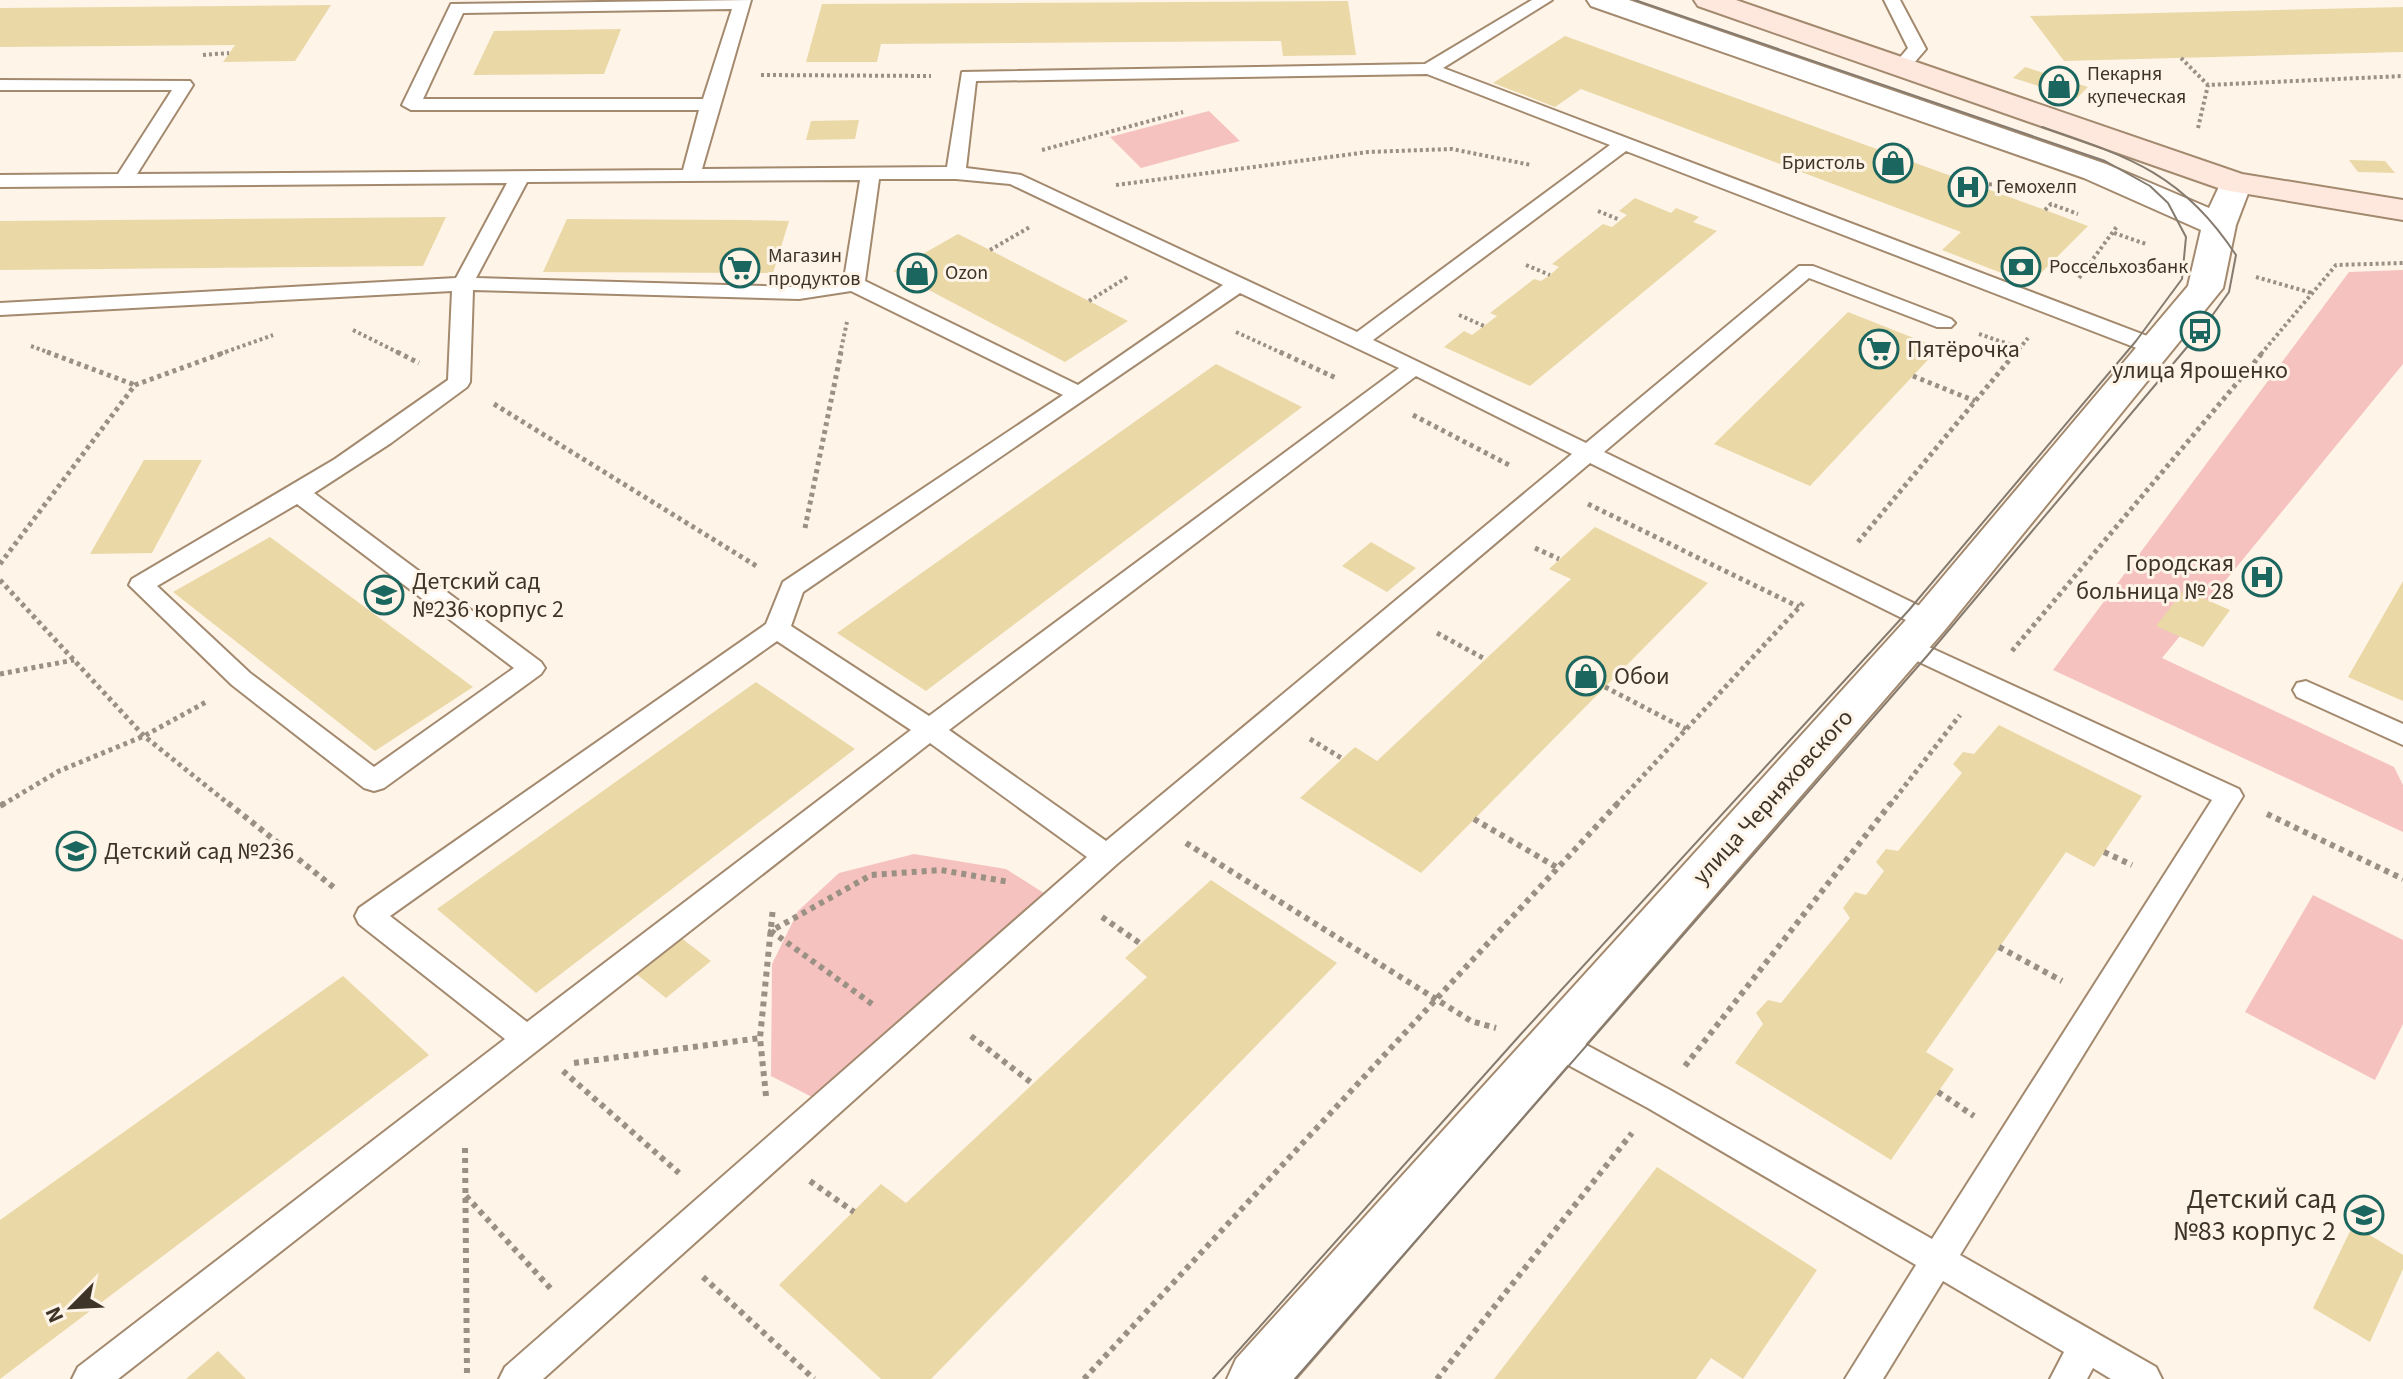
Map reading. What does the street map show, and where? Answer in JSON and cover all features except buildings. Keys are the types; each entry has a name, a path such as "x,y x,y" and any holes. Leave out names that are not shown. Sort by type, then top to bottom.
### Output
{"street":[{"path":"1601,0 2095,171 2219,225"},
{"path":"1708,0 2236,183 2403,210"},
{"name":"улица Черняховского","path":"1257,1379 1918,634 2205,288 2219,225 2236,183"}],"lane":[{"path":"1429,69 1544,0"},
{"path":"1892,0 1917,49 1901,67"},
{"path":"691,176 710,104 743,2 457,8 411,105 710,104"},
{"path":"956,173 968,76 1429,69 2155,347"},
{"path":"0,85 184,85 124,180"},
{"path":"1358,341 1623,144"},
{"path":"0,181 956,173 1014,179 1236,286 1414,367 1833,572 1985,683 2229,796 1863,1379"},
{"path":"854,284 870,175"},
{"path":"300,494 532,668 374,781 241,679 141,585 300,494 419,414 459,382 463,284 520,177"},
{"path":"517,1379 1107,856 1806,270 1944,323"},
{"path":"0,309 463,284 799,293 854,284 1079,394"},
{"path":"529,1041 369,916 777,629 792,588 1236,286"},
{"path":"90,1379 929,729 1414,367"},
{"path":"777,629 929,729 1107,856"},
{"path":"2306,690 2403,735"},
{"path":"1555,1043 1659,1099 2144,1379"},
{"path":"2068,1379 2087,1345"}],"path":[{"path":"2181,58 2208,85 2403,76"},
{"path":"719,75 968,76"},
{"path":"2198,129 2208,85"},
{"path":"956,173 1192,110"},
{"path":"1046,194 1396,151 1452,149 1583,175"},
{"path":"1084,1379 1833,572 2110,240 2122,219"},
{"path":"1437,1379 1985,683 2336,265 2403,263"},
{"path":"352,329 459,382 792,588 854,284"},
{"path":"1195,313 1375,396 1799,607"},
{"path":"0,564 135,385 281,332"},
{"path":"27,345 135,385"},
{"path":"1913,376 1975,401"},
{"path":"0,580 144,736 369,916"},
{"path":"1399,611 1485,659"},
{"path":"0,674 74,660"},
{"path":"0,806 59,771 144,736 241,679"},
{"path":"1605,687 1686,729"},
{"path":"2229,796 2403,879"},
{"path":"1474,819 1558,868"},
{"path":"1151,822 1471,1021 1555,1043"},
{"path":"771,1153 760,1038 779,846"},
{"path":"771,931 871,875 941,870 1067,893"},
{"path":"771,931 908,1031"},
{"path":"1999,947 2099,1002"},
{"path":"936,1010 1033,1084"},
{"path":"715,1205 557,1065 760,1038"},
{"path":"465,1091 467,1379"},
{"path":"465,1195 582,1322"},
{"path":"669,1246 814,1379"}],"shaded area":[{"path":"1209,111 1240,141 1141,168 1110,137"},
{"path":"2403,270 2403,364 2162,658 2394,767 2403,785 2403,832 2053,670 2349,272"},
{"path":"914,854 1006,869 1050,897 816,1099 771,1076 772,964 798,911 839,873"},
{"path":"2313,895 2403,940 2403,1024 2375,1080 2245,1012"}],"tram line":[{"path":"1213,1379 1521,1034 1909,610 2136,341 2182,279 2186,237 2168,203 2150,186 2105,161 1635,0"},
{"path":"1295,1379 1927,656 2204,327 2229,292 2236,255 2196,205 2175,187 2128,159 2042,127"}],"place":[{"name":"Пекарня купеческая","path":"2059,86"},
{"name":"Бристоль","path":"1893,163"},
{"name":"Гемохелп","path":"1968,187"},
{"name":"Россельхозбанк","path":"2021,267"},
{"name":"Магазин продуктов","path":"740,268"},
{"name":"Ozon","path":"917,273"},
{"name":"улица Ярошенко","path":"2200,331"},
{"name":"Пятёрочка","path":"1879,349"},
{"name":"Городская больница № 28","path":"2262,577"},
{"name":"Детский сад №236 корпус 2","path":"384,595"},
{"name":"Обои","path":"1586,676"},
{"name":"Детский сад №236","path":"76,851"},
{"name":"Детский сад №83 корпус 2","path":"2364,1215"}]}
